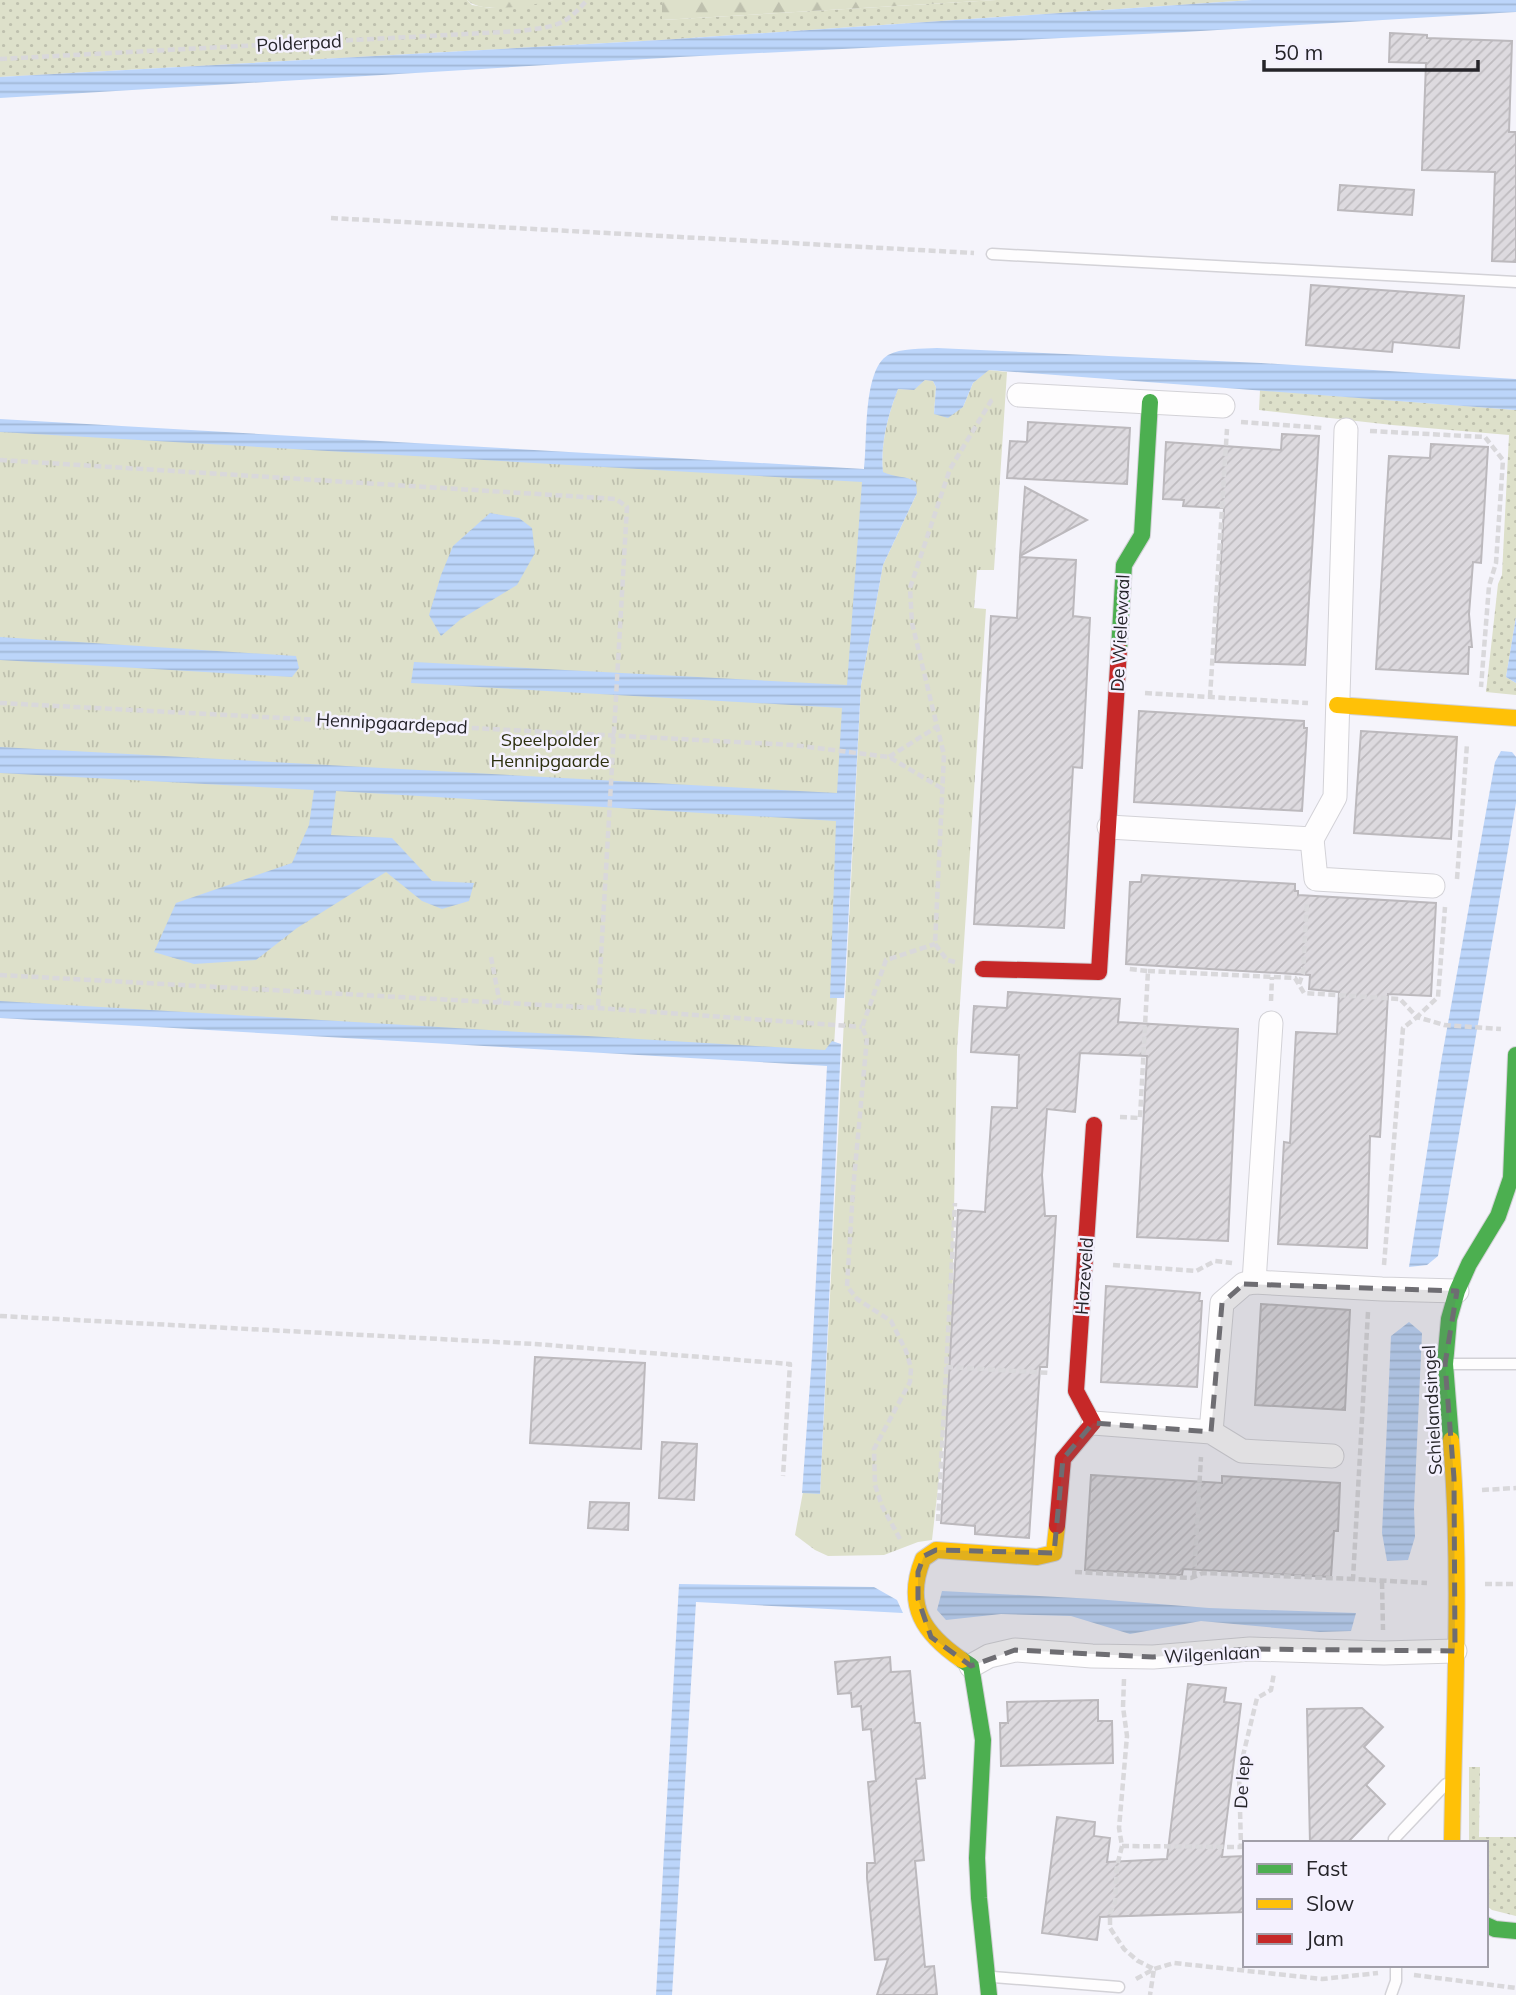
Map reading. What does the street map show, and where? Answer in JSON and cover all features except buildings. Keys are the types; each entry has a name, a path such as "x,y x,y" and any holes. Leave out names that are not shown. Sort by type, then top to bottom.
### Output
{"street":[{"path":"1019,395 1150,402 1226,411"},
{"name":"De Wielewaal","path":"1100,965 1124,565 1142,535 1150,402"},
{"path":"1346,430 1335,797 1312,839 1316,879 1439,892"},
{"path":"1337,705 1516,718"},
{"path":"1109,827 1312,839"},
{"path":"983,969 1099,972 1100,965"},
{"path":"1207,1432 1222,1303 1254,1273 1271,1023"},
{"name":"Schielandsingel","path":"1452,1841 1456,1584 1454,1478 1445,1364 1449,1319 1457,1291 1469,1264 1498,1216 1511,1178 1516,1055"},
{"name":"Hazeveld","path":"1093,1423 1076,1391 1094,1125"},
{"path":"1254,1273 1382,1289 1457,1291"},
{"path":"989,1995 990,1976 980,1920 978,1886 978,1814 983,1774 983,1740 971,1666 931,1637 921,1618 918,1572 924,1556 936,1550 1038,1557 1054,1553 1063,1459 1093,1423 1207,1432 1242,1451 1332,1456"},
{"name":"Wilgenlaan","path":"971,1666 989,1656 1015,1650 1125,1657 1250,1649 1384,1653 1455,1651"},
{"path":"1488,1926 1516,1931"}],"lane":[{"path":"992,254 1516,282"},
{"path":"1445,1364 1516,1364"},
{"path":"1394,1841 1453,1777"},
{"path":"1391,1995 1397,1969"},
{"path":"990,1976 1119,1987"}],"path":[{"name":"Polderpad","path":"0,59 522,31 559,26 587,0"},
{"path":"331,218 992,254"},
{"path":"983,969 947,960 935,944 944,755 912,623 910,589 950,470 991,401 1007,394 1019,395"},
{"path":"1226,411 1235,422 1485,438 1503,460 1496,563 1489,586 1478,715 1468,729 1457,882 1439,892 1438,997 1403,1028 1382,1289 1369,1300 1353,1579"},
{"path":"1210,697 1226,411"},
{"path":"0,460 616,499 627,507 598,1008"},
{"path":"1117,692 1337,705"},
{"name":"Hennipgaardepad","path":"0,703 793,746 889,757 943,789"},
{"path":"889,757 938,726"},
{"path":"1299,984 1303,973 1308,887 1316,879"},
{"path":"918,1572 882,1506 875,1485 874,1448 906,1391 911,1367 891,1321 857,1299 848,1286 853,1190 867,1038 862,1027 886,960 935,944"},
{"path":"491,957 500,1004"},
{"path":"1100,965 1148,971 1296,978 1304,993 1400,999 1418,1017 1444,1025 1480,1028"},
{"path":"1094,1125 1106,1116 1140,1118 1148,971"},
{"path":"0,975 598,1008 862,1027"},
{"path":"936,1550 955,1203"},
{"path":"1084,1263 1195,1271 1215,1261 1254,1273"},
{"path":"0,1316 535,1344 790,1364 783,1476"},
{"path":"946,1367 1077,1374"},
{"path":"1194,1577 1207,1432"},
{"path":"1047,1555 1063,1572 1194,1577 1203,1573 1456,1584"},
{"path":"1382,1582 1384,1653"},
{"name":"De Iep","path":"1122,1846 1243,1847 1239,1772 1250,1718 1257,1698 1271,1690 1278,1651"},
{"path":"1125,1657 1123,1707 1127,1736 1119,1828 1122,1846 1116,1866 1115,1902 1110,1914 1110,1928 1124,1949 1138,1962 1154,1969"},
{"path":"1119,1987 1154,1969 1174,1963 1322,1979 1397,1969 1516,1988"},
{"path":"1262,1967 1262,1973"},
{"path":"1150,1995 1154,1969"}],"highlighted area":[{"path":"1244,1284 1457,1291 1445,1364 1454,1478 1455,1651 1250,1649 1153,1657 1015,1650 971,1666 931,1637 918,1599 918,1572 924,1556 936,1550 1054,1553 1063,1459 1093,1423 1211,1432 1222,1303"}],"green space":[{"path":"0,0 467,0 472,5 490,8 553,0 662,0 662,20 996,0 1252,0 661,40 0,77"},
{"path":"467,0 553,0 495,8 474,5"},
{"path":"662,0 996,0 662,20"},
{"path":"988,370 1007,372 994,570 977,570 974,608 986,609 957,1049 951,1374 932,1540 918,1542 884,1555 828,1556 795,1535 803,1492 820,1493 861,685 883,565 917,493 883,473 884,441 898,389 913,390 925,380 933,381 936,387 934,414 963,407 973,383"},
{"path":"1260,390 1516,410 1516,617 1506,677 1516,683 1516,695 1486,692 1498,584 1502,575 1509,435 1259,410"},
{"name":"Speelpolder Hennipgaarde","path":"0,424 870,474 833,1062 0,1009"},
{"path":"1469,1767 1480,1767 1479,1837 1516,1837 1516,1916 1488,1907 1488,1841 1469,1841"}],"water":[{"path":"1252,0 1516,0 1516,12 1184,32 680,57 0,98 0,77 661,40"},
{"path":"937,348 1261,363 1516,379 1516,410 989,370 973,383 963,407 948,418 934,414 936,387 933,381 925,380 914,390 898,389 886,430 883,472 916,482 917,493 883,565 861,685 844,998 830,998 836,821 336,791 331,835 392,838 432,881 474,883 469,901 442,909 422,901 386,872 297,928 256,960 194,964 154,952 176,903 292,863 309,825 314,790 0,773 0,747 837,793 842,708 411,683 414,662 847,685 862,482 0,432 0,419 864,469 870,391 880,363 888,355 899,351"},
{"path":"490,513 519,518 532,528 535,553 517,585 461,619 441,636 429,615 441,575 453,546"},
{"path":"1516,617 1516,683 1506,677"},
{"path":"0,637 296,656 299,668 292,677 0,660"},
{"path":"1501,751 1512,752 1516,757 1516,803 1438,1256 1427,1265 1409,1267 1441,1062 1495,762"},
{"path":"0,1001 825,1050 832,1041 841,1044 820,1494 802,1493 827,1066 0,1018"},
{"path":"1409,1322 1422,1333 1415,1537 1408,1560 1387,1561 1382,1533 1391,1336"},
{"path":"679,1584 874,1587 897,1600 903,1613 696,1602 672,1995 656,1995"},
{"path":"942,1591 1209,1608 1356,1613 1351,1631 1320,1632 1201,1621 1130,1634 1071,1616 1001,1614 946,1620 937,1610"}],"traffic: fast":[{"path":"1119,650 1124,565 1142,535 1150,402"},
{"path":"1451,1440 1445,1364 1449,1319 1457,1291 1469,1264 1498,1216 1511,1178 1516,1055"},
{"path":"962,1660 971,1666 983,1740 977,1858 989,1995"},
{"path":"1488,1926 1516,1931"}],"traffic: slow":[{"path":"1337,705 1516,718"},
{"path":"1451,1440 1457,1591 1452,1841"},
{"path":"962,1660 937,1640 921,1617 916,1591 923,1559 936,1550 1037,1557 1054,1553 1057,1526"}],"traffic: jam":[{"path":"983,969 1099,972 1119,650"},
{"path":"1057,1526 1063,1459 1093,1423 1076,1391 1094,1125"}]}
